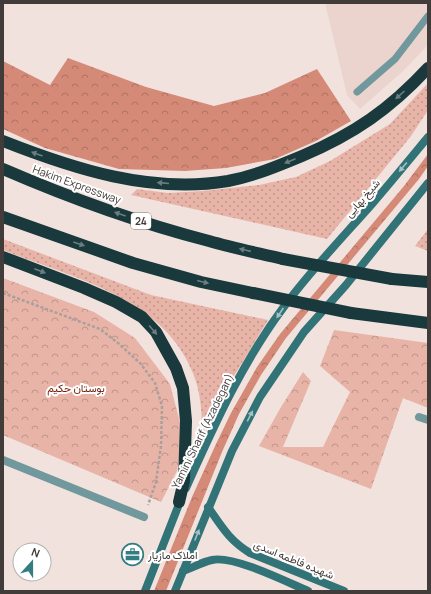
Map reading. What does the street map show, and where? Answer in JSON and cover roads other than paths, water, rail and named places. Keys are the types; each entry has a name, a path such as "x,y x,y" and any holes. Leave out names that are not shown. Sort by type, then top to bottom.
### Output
{"highway":[{"path":"3,141 62,163 101,174 136,181 207,184 256,174 321,148 357,129 382,111 428,68"},
{"name":"Hakim Expressway","path":"3,169 77,199 144,222 209,241 283,259 392,279 428,282"},
{"path":"3,217 133,263 201,282 351,313 428,323"},
{"path":"3,257 116,302 142,317 156,332 176,368 183,388 186,421 184,481 179,502"}],"main road":[{"name":"شیخ بهایی","path":"312,271 373,203 428,137"},
{"path":"175,591 232,451 260,397 304,332 346,285 428,183"},
{"name":"Yamini Sharif (Azadegan)","path":"145,591 179,502 225,403 248,363 283,309 312,271"},
{"name":"شهیده فاطمه اسدی","path":"208,507 230,538 244,550 344,591"},
{"path":"238,563 244,550"},
{"path":"183,571 212,560 224,560 238,563 308,591"}],"street":[{"path":"419,417 428,420"},
{"path":"3,460 144,517"}],"lane":[{"path":"357,92 395,60 428,16"}],"place":[{"name":"املاک مازیار","path":"133,554"}],"park label":[{"name":"بوستان حکیم","path":"76,387"}]}
